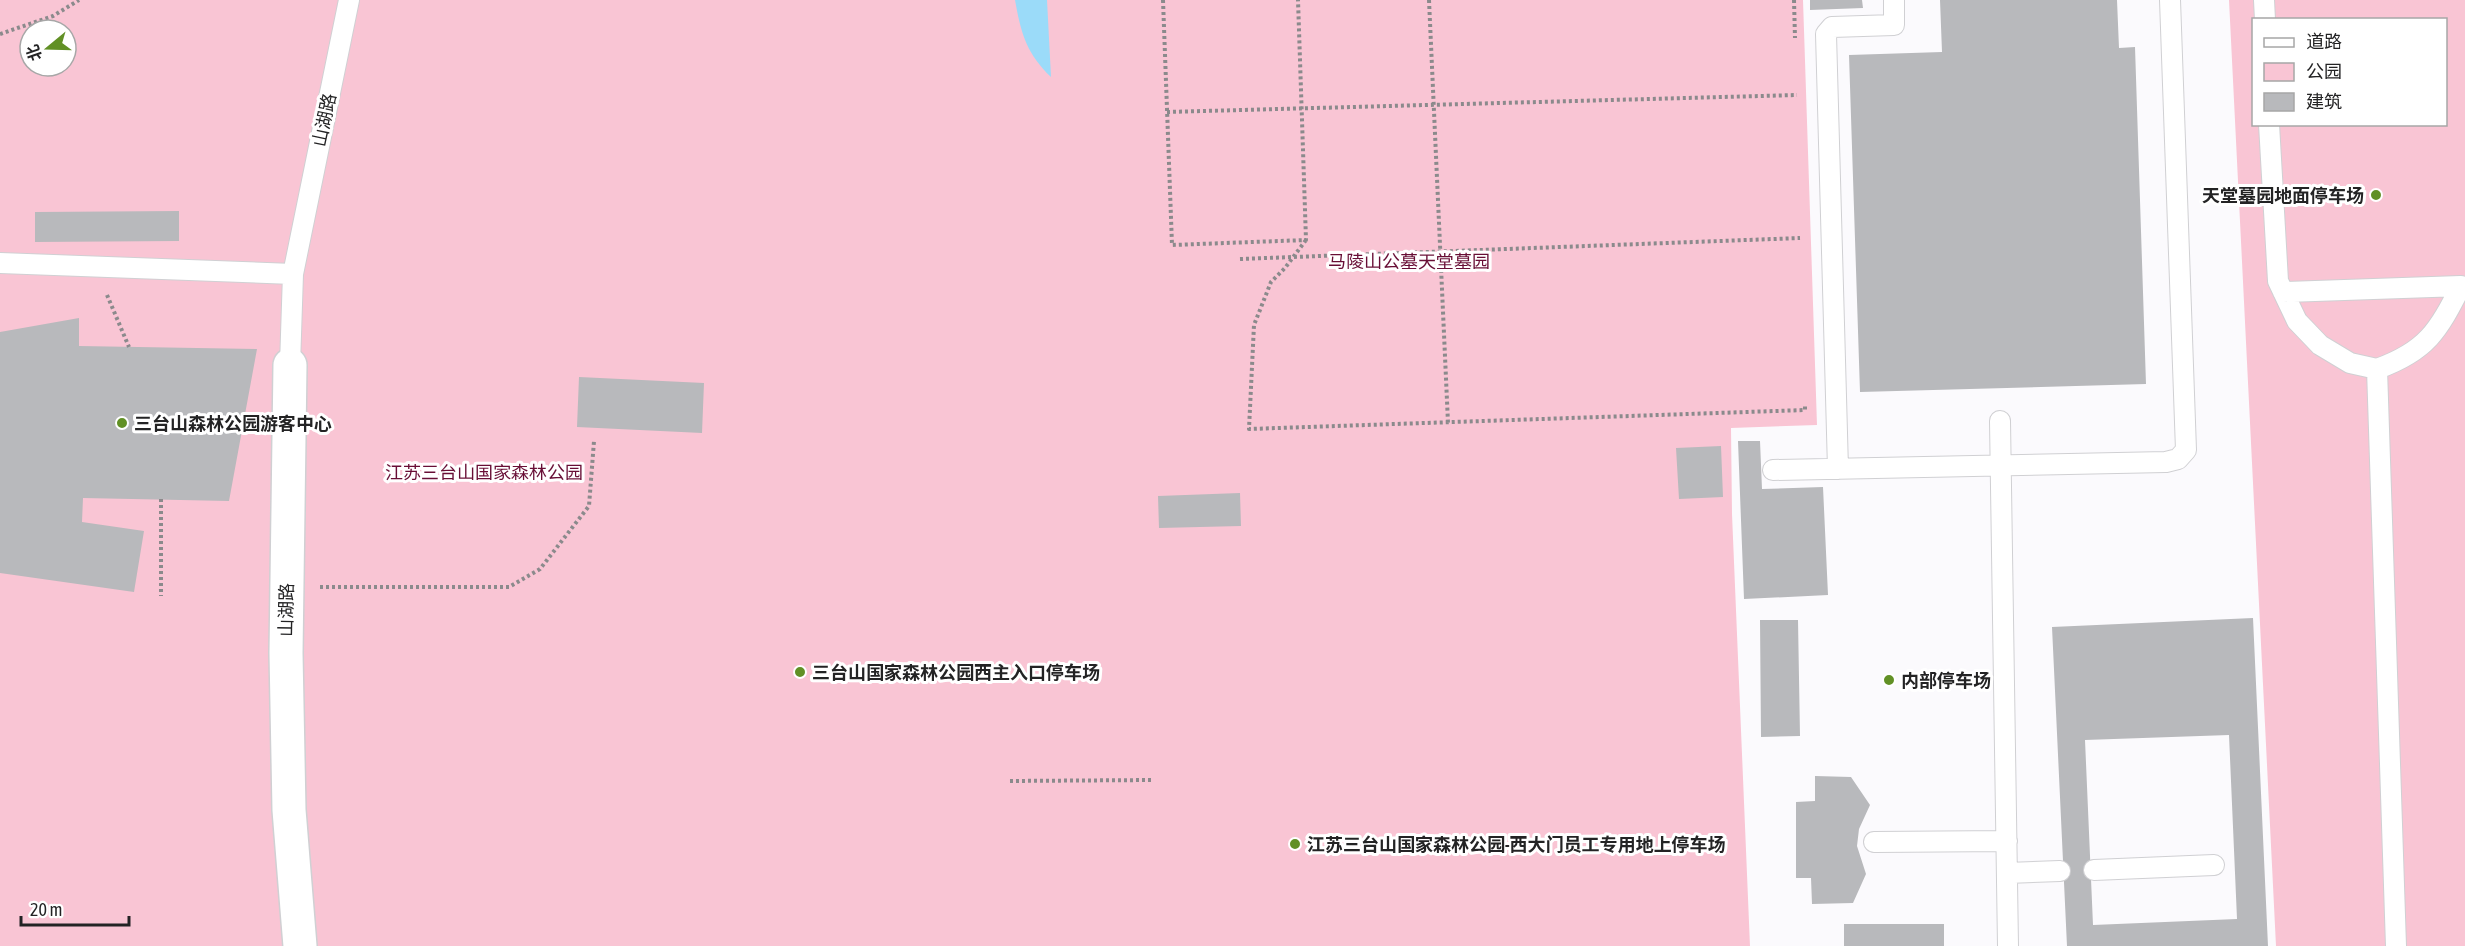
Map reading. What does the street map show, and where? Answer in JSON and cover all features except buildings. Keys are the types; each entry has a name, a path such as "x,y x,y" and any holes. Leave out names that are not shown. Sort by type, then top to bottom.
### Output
{"street":[{"name":"山湖路","path":"290,365 287,587 289,810 300,946"}],"lane":[{"name":"山湖路","path":"290,365 293,274 349,0"},
{"path":"1838,469 1826,34 1832,27 1894,25 1894,0"},
{"path":"1773,470 2166,462 2178,459 2186,450 2170,0"},
{"path":"2264,0 2265,18"},
{"path":"2269,126 2278,281 2283,292 2297,321 2320,345 2350,363 2378,369 2402,360 2426,343 2445,317 2461,286 2283,292"},
{"path":"0,263 293,274"},
{"path":"2378,369 2396,946"},
{"path":"2000,421 2008,946"},
{"path":"1874,842 2007,841"},
{"path":"2094,870 2214,865"},
{"path":"2007,873 2060,871"}],"path":[{"path":"0,34 53,16 79,0"},
{"path":"1163,0 1172,245 1306,240"},
{"path":"1298,0 1306,240 1271,282 1254,325 1250,429 1805,410 1805,398"},
{"path":"1429,0 1448,423"},
{"path":"1794,0 1795,48"},
{"path":"1796,83 1797,107"},
{"path":"1167,112 1797,95"},
{"path":"1240,259 1800,238 1801,249"},
{"path":"95,267 129,347"},
{"path":"287,587 509,587 540,569 589,506 594,441"},
{"path":"161,499 161,596"},
{"path":"1010,781 1151,780"}],"green space":[{"name":"江苏三台山国家森林公园","path":"0,0 1803,0 1817,425 1731,428 1732,514 1750,946 0,946"},
{"path":"2229,0 2465,0 2465,946 2276,946"}],"water":[{"path":"1015,0 1047,0 1051,77 1030,51"}],"place":[{"name":"天堂墓园地面停车场","path":"2376,195"},
{"name":"三台山森林公园游客中心","path":"122,423"},
{"name":"三台山国家森林公园西主入口停车场","path":"800,672"},
{"name":"内部停车场","path":"1889,680"},
{"name":"江苏三台山国家森林公园-西大门员工专用地上停车场","path":"1295,844"}],"park label":[{"name":"马陵山公墓天堂墓园","path":"1409,261"}]}
